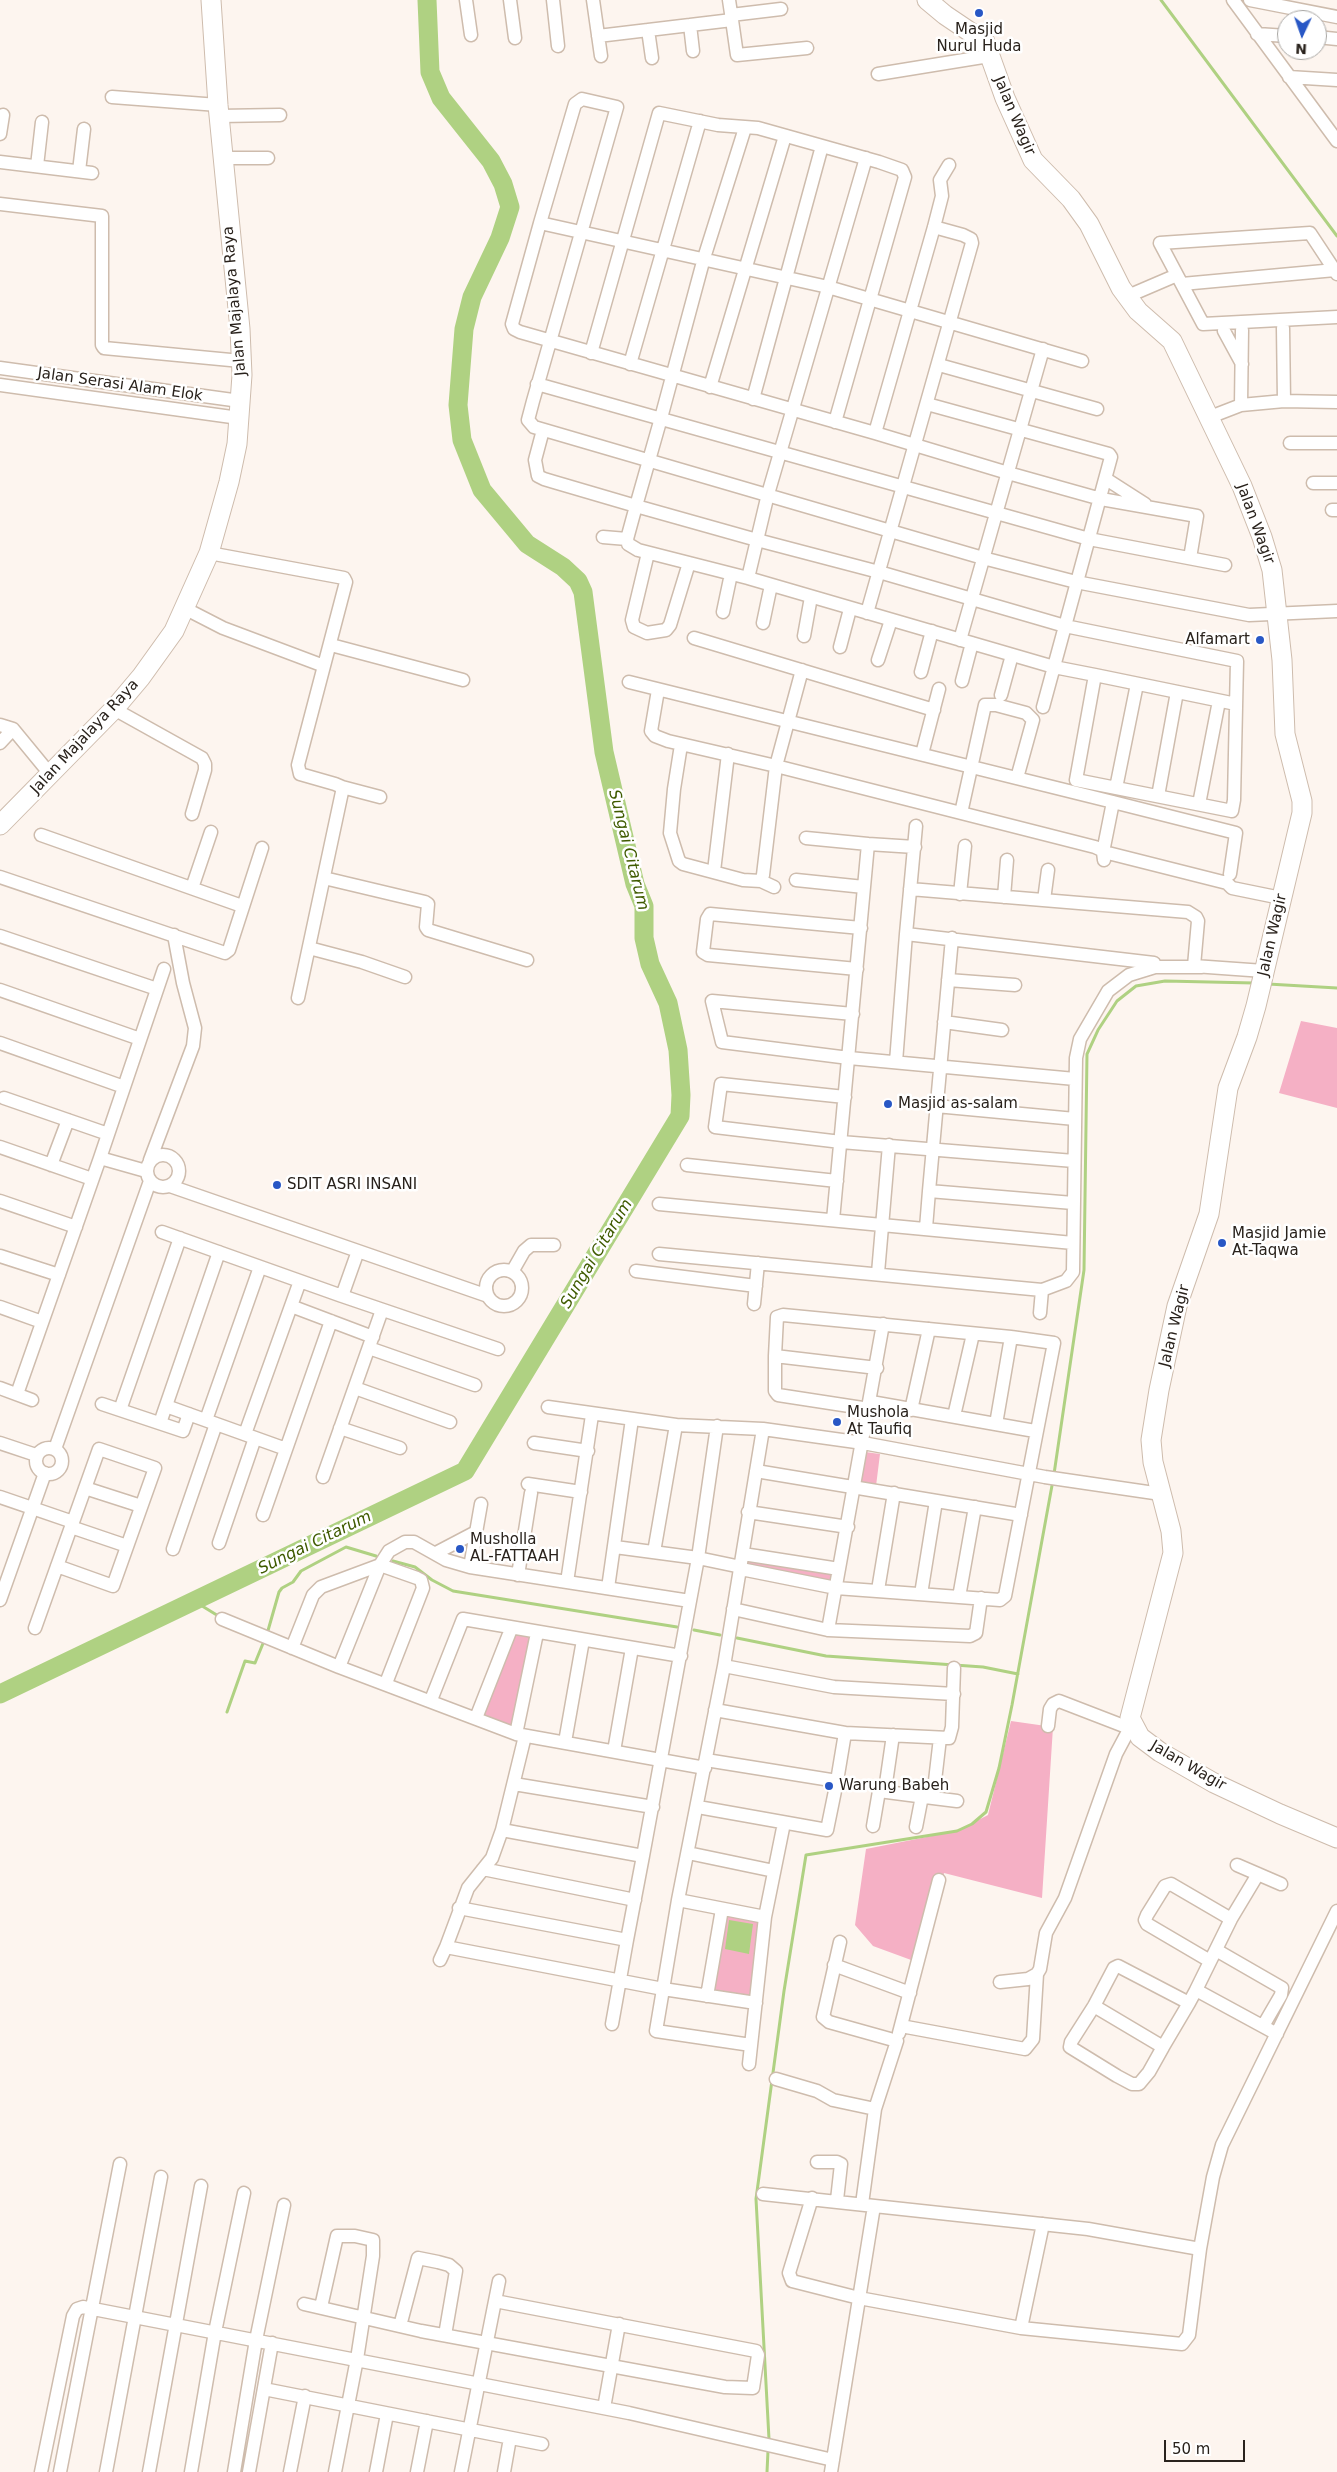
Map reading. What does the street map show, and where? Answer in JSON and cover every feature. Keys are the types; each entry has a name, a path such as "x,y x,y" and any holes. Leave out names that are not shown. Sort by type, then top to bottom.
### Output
{"street":[{"name":"Jalan Majalaya Raya","path":"0,824 114,708 141,678 174,631 186,609 209,554 233,467 239,410 241,361 218,110 211,0"},
{"path":"466,0 471,35"},
{"path":"510,0 515,38"},
{"path":"553,0 558,46"},
{"path":"593,0 601,56"},
{"path":"729,0 737,55 807,48"},
{"name":"Jalan Wagir","path":"927,0 945,15 985,42 989,56 1033,160 1071,199 1089,224 1138,311 1172,342 1242,486 1262,536 1272,570 1282,660 1285,734 1302,807 1248,1038 1228,1085 1209,1214 1178,1306 1159,1390 1151,1440 1153,1462 1171,1531 1173,1553 1130,1712 1131,1726 1160,1752 1214,1783 1337,1838"},
{"path":"1232,0 1337,141"},
{"path":"1244,16 1250,0 1337,17"},
{"path":"598,36 690,25 781,9"},
{"path":"690,25 693,51"},
{"path":"648,30 652,58"},
{"path":"1257,34 1277,35"},
{"path":"878,74 989,56"},
{"path":"1289,77 1337,80"},
{"path":"112,97 218,110 280,115"},
{"path":"1190,558 1197,516 1101,499 549,341 520,332 514,328 512,324 575,104 582,99 617,107 580,230 549,341 528,420 534,427 983,558 1076,582 1249,615 1337,611"},
{"path":"592,353 659,112 700,121 745,128 758,128 866,158 905,174 835,422"},
{"path":"0,134 3,115"},
{"path":"630,364 700,121"},
{"path":"1322,121 1337,121"},
{"path":"37,166 42,122"},
{"path":"626,539 704,258 745,128"},
{"path":"0,162 85,172 84,129"},
{"path":"710,387 785,136"},
{"path":"753,399 822,146"},
{"path":"223,158 268,158"},
{"path":"748,578 768,494 866,158"},
{"path":"875,433 911,312 942,196 940,180 949,166"},
{"path":"0,204 102,216 102,345 104,348 241,361"},
{"path":"540,223 580,230 828,287 1082,361"},
{"path":"867,613 972,244 971,240 962,235 934,227"},
{"path":"1336,272 1310,232 1160,243 1202,324 1337,317"},
{"path":"1128,296 1179,280 1336,272"},
{"path":"1283,328 1284,401"},
{"path":"1241,405 1242,330"},
{"path":"1224,332 1242,364"},
{"path":"962,681 972,599 1043,350"},
{"path":"939,365 1096,409"},
{"name":"Jalan Serasi Alam Elok","path":"0,368 198,396 239,410"},
{"path":"538,384 1089,538 1226,565"},
{"name":"Jalan Serasi Alam Elok","path":"0,385 195,412 239,410"},
{"path":"195,412 198,396"},
{"path":"1210,417 1241,405 1284,401 1337,402"},
{"path":"927,404 1109,454 1111,462 1076,582 1043,707"},
{"path":"543,430 535,460 538,476 636,506 879,572 1065,626 1237,662 1234,800 1232,811 1076,780 1095,675"},
{"path":"1290,443 1337,443"},
{"path":"1106,479 1151,508"},
{"path":"1313,484 1337,483"},
{"path":"603,537 626,539"},
{"path":"626,539 632,548 648,553 748,578 850,609 1054,666 1236,704"},
{"path":"648,553 632,620 637,630 647,632 666,630 670,625 689,563"},
{"path":"209,554 346,580 298,770 304,776 380,797"},
{"path":"723,612 731,574"},
{"path":"763,623 771,585"},
{"path":"804,636 811,597"},
{"path":"186,609 223,628 324,666"},
{"path":"840,646 850,609"},
{"path":"878,660 891,620"},
{"path":"921,672 932,631"},
{"path":"694,638 934,710"},
{"path":"331,645 463,680"},
{"path":"1001,695 1012,654"},
{"path":"761,881 776,766 802,670"},
{"path":"628,682 788,720 1236,833 1230,874"},
{"path":"1116,788 1137,684"},
{"path":"922,754 939,689"},
{"path":"658,690 651,731 655,736 681,745 728,754 961,813 1094,847 1103,852 1227,883 1232,888 1281,898"},
{"path":"1158,796 1178,692"},
{"path":"1199,804 1219,701"},
{"path":"961,813 984,705 996,705 1026,713 1032,720 1017,778"},
{"path":"114,708 202,758 205,770 192,814"},
{"path":"0,725 13,729 50,774"},
{"path":"0,743 13,729"},
{"path":"681,745 674,789 671,840 681,863 752,882 761,881 774,887"},
{"path":"714,871 728,754"},
{"path":"298,998 341,807 342,787"},
{"path":"1103,852 1113,802"},
{"path":"896,1062 916,826"},
{"path":"192,888 212,832"},
{"path":"41,835 242,906"},
{"path":"806,838 915,847"},
{"path":"833,1220 868,844"},
{"path":"960,894 965,846"},
{"path":"0,877 228,952 262,848"},
{"path":"1004,897 1007,860"},
{"path":"1044,900 1048,870"},
{"path":"324,878 426,902 428,904 426,927 428,930 527,960"},
{"path":"796,880 864,887"},
{"path":"910,889 1192,914 1198,921 1198,967"},
{"path":"857,969 708,955 703,952 707,920 710,914 861,928"},
{"path":"906,934 1198,967 1262,980"},
{"path":"55,1449 163,1127 193,1046 195,1028 183,983 174,935"},
{"path":"0,936 158,989"},
{"path":"926,1228 952,938"},
{"path":"309,948 362,962 405,977"},
{"path":"659,1254 878,1273 1042,1290 1070,1278 1073,1272 1076,1050 1080,1039 1099,1003 1117,983 1142,969 1155,966 1198,967"},
{"path":"17,1394 164,969"},
{"path":"948,980 1015,985"},
{"path":"0,990 140,1039"},
{"path":"853,1014 712,1001 722,1042 849,1058 1075,1079"},
{"path":"944,1022 1002,1030"},
{"path":"0,1043 124,1087"},
{"path":"845,1097 721,1084 715,1127 841,1142 1074,1161"},
{"path":"4,1098 108,1134"},
{"path":"936,1106 1075,1120"},
{"path":"51,1165 68,1120"},
{"path":"163,1127 171,1156 178,1164 179,1174 199,1196"},
{"path":"878,1273 889,1145"},
{"path":"0,1148 92,1179"},
{"path":"149,1171 160,1155 171,1156"},
{"path":"100,1158 149,1171 160,1187 170,1186 488,1296 496,1304 508,1305 518,1298 522,1287 517,1276 512,1272 501,1270 491,1275 486,1285 488,1296"},
{"path":"687,1165 837,1181"},
{"path":"170,1186 179,1174"},
{"path":"928,1191 1073,1203"},
{"path":"0,1201 76,1227"},
{"path":"659,1204 1073,1243"},
{"path":"162,1232 498,1349"},
{"path":"120,1410 180,1238"},
{"path":"512,1272 524,1251 531,1245 540,1243 554,1245"},
{"path":"342,1296 358,1251"},
{"path":"160,1423 219,1252"},
{"path":"0,1256 59,1275"},
{"path":"754,1304 758,1262"},
{"path":"173,1549 260,1267"},
{"path":"636,1271 756,1286"},
{"path":"219,1543 250,1436 300,1281"},
{"path":"1040,1312 1042,1290"},
{"path":"291,1306 331,1321 371,1343 475,1385"},
{"path":"0,1307 42,1322"},
{"path":"323,1477 382,1310"},
{"path":"742,1563 836,1588 1000,1600 1005,1596 1054,1343 1011,1337 783,1315 777,1318 775,1391 778,1395 954,1416 1036,1431"},
{"path":"263,1515 331,1321"},
{"path":"828,1630 877,1368 883,1324"},
{"path":"911,1410 929,1329"},
{"path":"954,1416 973,1334"},
{"path":"996,1424 1011,1337"},
{"path":"775,1356 877,1368"},
{"path":"0,1388 32,1400"},
{"path":"355,1388 450,1422"},
{"path":"102,1404 183,1431 189,1414"},
{"path":"166,1406 286,1449"},
{"path":"548,1407 592,1415 676,1425 763,1429 863,1443 1044,1477 1161,1494"},
{"path":"566,1582 588,1451 592,1415"},
{"path":"608,1588 632,1419"},
{"path":"654,1552 676,1425"},
{"path":"612,2024 681,1656 718,1426"},
{"path":"340,1428 400,1448"},
{"path":"751,2045 656,2031 678,1900 698,1807 724,1666 763,1429"},
{"path":"0,1443 36,1456"},
{"path":"534,1443 588,1451"},
{"path":"44,1448 55,1449 62,1458 60,1467 54,1473 44,1473 36,1466 36,1456 44,1448"},
{"path":"35,1628 57,1566 72,1524 85,1488 99,1448 155,1468 113,1586 57,1566"},
{"path":"756,1471 1022,1515"},
{"path":"0,1600 44,1473"},
{"path":"85,1488 141,1506"},
{"path":"518,1575 530,1489 581,1492"},
{"path":"878,1590 894,1493"},
{"path":"0,1497 127,1546"},
{"path":"921,1594 936,1501"},
{"path":"470,1567 481,1504"},
{"path":"958,1597 975,1507"},
{"path":"748,1512 848,1527"},
{"path":"436,1553 476,1532"},
{"path":"339,1666 380,1565 395,1547 409,1541 436,1553 446,1560 470,1567 690,1601"},
{"path":"615,1547 742,1563 839,1569"},
{"path":"292,1648 316,1590 380,1565 421,1580 423,1588 386,1683"},
{"path":"733,1609 828,1630 970,1636 976,1633 981,1598"},
{"path":"222,1619 292,1648 521,1735 662,1760 837,1781"},
{"path":"431,1700 464,1619 511,1629 681,1656"},
{"path":"476,1718 511,1629"},
{"path":"440,1960 468,1888 497,1849 514,1784 537,1633"},
{"path":"565,1742 583,1640"},
{"path":"614,1751 632,1648"},
{"path":"724,1666 834,1687 954,1694"},
{"path":"715,1710 845,1733 949,1738 952,1734 954,1668"},
{"path":"901,2026 1025,2049 1033,2039 1037,1974 1046,1933 1065,1898 1116,1754 1131,1726 1059,1701 1050,1709 1048,1726"},
{"path":"698,1807 827,1830 845,1733"},
{"path":"885,1790 893,1735"},
{"path":"916,1827 927,1797 940,1738"},
{"path":"514,1784 653,1807"},
{"path":"873,1826 879,1791 885,1790 957,1802"},
{"path":"749,2064 765,1918 784,1823"},
{"path":"502,1830 643,1856"},
{"path":"688,1853 774,1871"},
{"path":"1237,1865 1281,1884"},
{"path":"483,1869 635,1900"},
{"path":"1189,2003 1118,1966 1114,1968 1094,2006 1074,2036 1070,2047 1132,2084 1139,2084 1149,2072 1189,2003 1231,1919 1258,1874"},
{"path":"41,2472 74,2316 77,2310 83,2307 604,2408 832,2466 859,2298 875,2109 897,2041 939,1880"},
{"path":"1231,1919 1171,1884 1165,1886 1145,1920 1147,1924 1282,1988 1281,1995 1263,2026"},
{"path":"678,1900 765,1918"},
{"path":"459,1908 627,1940"},
{"path":"707,1996 722,1909"},
{"path":"812,2198 796,2247 790,2279 859,2298 1021,2328 1182,2344 1189,2335 1200,2249 1213,2177 1222,2145 1337,1911"},
{"path":"840,1942 823,2014 825,2020 897,2041"},
{"path":"446,1947 620,1982 756,2003"},
{"path":"834,1965 910,1993"},
{"path":"1000,1982 1028,1979 1037,1974"},
{"path":"1196,1990 1277,2034"},
{"path":"1094,2006 1163,2047"},
{"path":"776,2080 817,2091 833,2100 875,2109"},
{"path":"817,2162 836,2162 841,2164 837,2200"},
{"path":"60,2472 120,2164"},
{"path":"106,2472 161,2178"},
{"path":"149,2472 201,2186"},
{"path":"191,2472 215,2332 244,2193"},
{"path":"763,2194 837,2200 1088,2229 1200,2249"},
{"path":"234,2472 256,2340 284,2205"},
{"path":"1021,2328 1043,2224"},
{"path":"321,2307 337,2236 371,2239 375,2244 374,2256 362,2316 357,2359 335,2472"},
{"path":"400,2326 418,2258 438,2262 449,2265 456,2271 445,2335"},
{"path":"461,2472 499,2281"},
{"path":"304,2304 445,2335 725,2386 748,2389 754,2386 758,2355 756,2351 495,2301"},
{"path":"604,2408 619,2324"},
{"path":"249,2472 272,2343"},
{"path":"264,2389 348,2404 387,2414 542,2444"},
{"path":"290,2472 305,2396"},
{"path":"376,2472 387,2414"},
{"path":"417,2472 427,2421"},
{"path":"504,2472 510,2438"}],"shaded area":[{"path":"1301,1021 1337,1028 1337,1108 1279,1093"},
{"path":"865,1452 880,1454 876,1486 860,1484"},
{"path":"743,1554 839,1569 836,1588 741,1569"},
{"path":"511,1629 537,1633 516,1734 476,1718"},
{"path":"1011,1721 1053,1727 1042,1898 944,1873 922,1964 873,1946 855,1925 866,1849 957,1831 988,1815"},
{"path":"725,1912 763,1920 752,1998 711,1993"},
{"path":"729,1920 753,1924 749,1954 725,1949"}],"waterway":[{"name":"Sungai Citarum","path":"0,1694 465,1471 680,1116 681,1095 678,1050 668,1003 650,964 644,938 644,906 635,884 604,752 583,592 578,581 563,567 527,544 482,490 462,440 458,405 464,329 472,297 500,238 510,207 503,184 491,161 441,98 430,72 427,0"},
{"path":"1161,0 1337,236"},
{"path":"1054,1474 1084,1270 1087,1054 1098,1030 1117,1001 1136,986 1165,981 1254,983"},
{"path":"1268,984 1337,988"},
{"path":"769,2439 756,2199 784,1991 806,1855 957,1831 972,1824 986,1812 999,1768 1012,1705 1053,1480"},
{"path":"267,1634 279,1592 282,1588 293,1582 301,1571 346,1547 376,1556"},
{"path":"393,1561 415,1567 432,1580 453,1591 677,1627"},
{"path":"194,1601 220,1617"},
{"path":"694,1630 720,1635"},
{"path":"737,1638 826,1656 983,1667 1018,1674"},
{"path":"227,1712 245,1661 255,1663 264,1641"},
{"path":"767,2472 768,2451"}],"place":[{"name":"Masjid Nurul Huda","path":"979,13"},
{"name":"Alfamart","path":"1260,640"},
{"name":"Masjid as-salam","path":"888,1104"},
{"name":"SDIT ASRI INSANI","path":"277,1185"},
{"name":"Masjid Jamie At-Taqwa","path":"1222,1243"},
{"name":"Mushola At Taufiq","path":"837,1422"},
{"name":"Musholla AL-FATTAAH","path":"460,1549"},
{"name":"Warung Babeh","path":"829,1786"}]}
